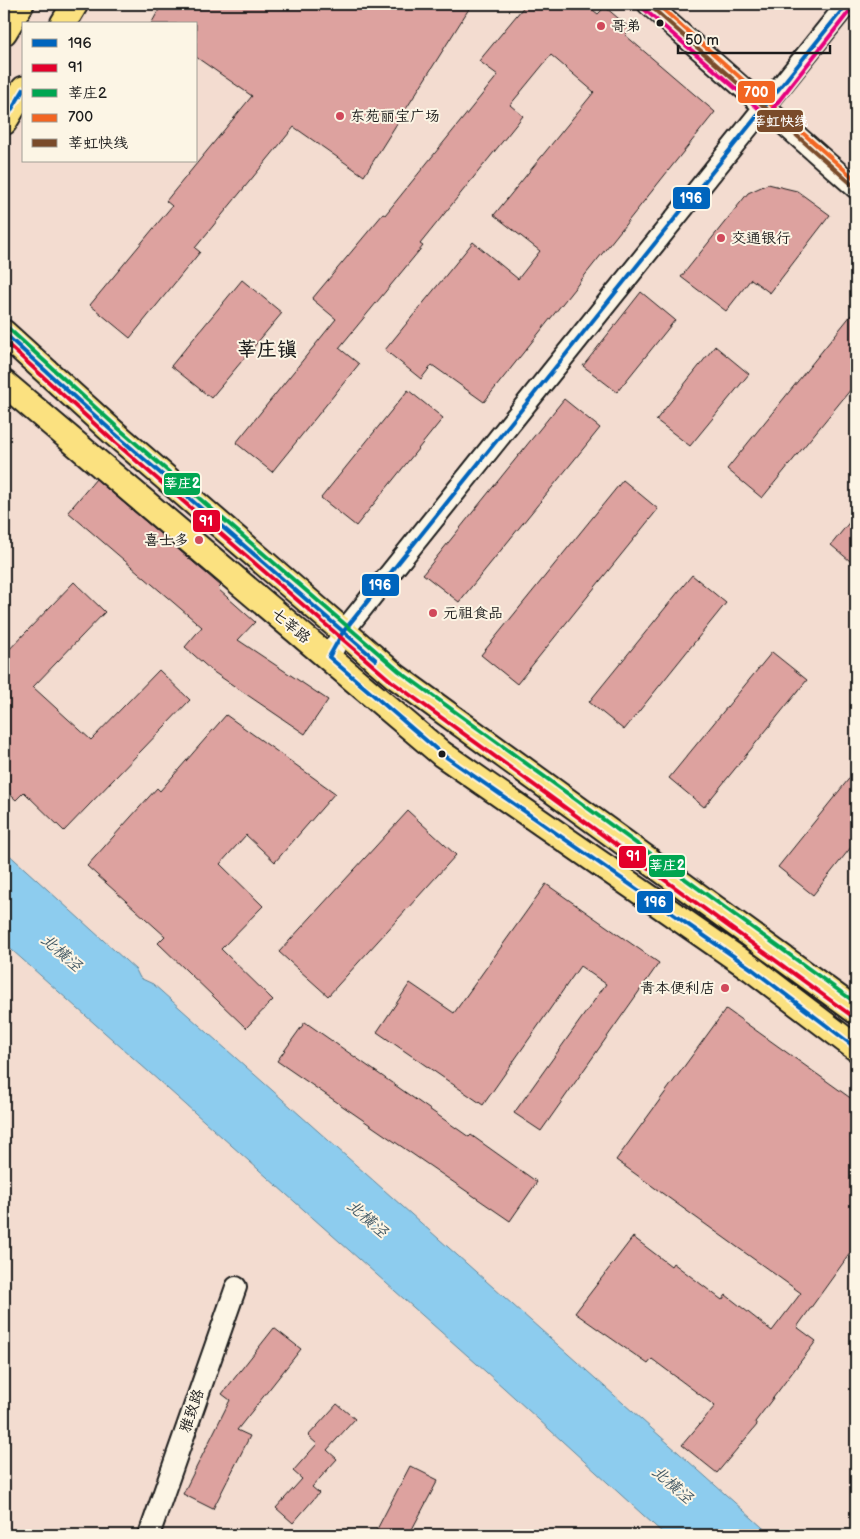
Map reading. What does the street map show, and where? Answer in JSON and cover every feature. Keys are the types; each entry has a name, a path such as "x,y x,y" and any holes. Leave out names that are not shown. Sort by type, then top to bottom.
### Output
{"main road":[{"path":"4,32 21,4"},
{"path":"64,22 75,4"},
{"path":"4,122 22,92"},
{"name":"七莘路","path":"4,334 122,440 395,676 856,1011"},
{"name":"七莘路","path":"4,383 442,754 752,969 856,1048"}],"street":[{"path":"648,4 856,188"},
{"path":"329,657 343,632 847,4"},
{"name":"雅致路","path":"148,1535 236,1287"}],"water":[{"name":"北横泾","path":"4,850 136,970 140,978 153,984 771,1535 665,1535 504,1388 4,943"}],"building":[{"name":"东苑丽宝广场","path":"162,4 472,4 364,176 294,127 195,248 200,252 130,338 90,305 172,206 166,201 252,96 198,58 198,22 152,22"},
{"path":"526,4 585,4 598,14 605,7 631,29 625,35 715,112 484,402 432,365 421,379 385,350 473,242 518,279 540,251 494,215 594,92 551,55 510,105 523,116 420,244 423,246 339,348 359,364 272,472 236,443 336,319 312,299 383,214 385,215 498,75 479,61"},
{"path":"768,184 797,191 830,215 770,293 751,279 726,311 681,277 748,193"},
{"path":"242,280 282,313 211,398 171,366"},
{"path":"641,292 675,320 617,392 583,366"},
{"path":"856,309 856,383 762,498 727,469"},
{"path":"715,346 749,374 690,446 656,420"},
{"path":"408,390 443,418 356,526 321,498"},
{"path":"564,399 600,428 459,602 423,574"},
{"path":"96,479 221,586 218,589 255,622 238,640 328,700 305,734 212,671 185,647 202,627 68,512"},
{"path":"623,480 658,509 517,684 481,655"},
{"path":"856,514 856,566 831,545"},
{"path":"692,575 726,603 624,730 589,702"},
{"path":"74,582 105,612 33,687 91,740 159,670 190,700 64,831 24,792 16,800 4,789 4,655"},
{"path":"772,652 807,680 704,807 669,778"},
{"path":"226,715 335,793 275,862 246,835 220,864 263,906 221,949 273,1000 246,1028 158,943 165,936 87,866 157,788 160,791"},
{"path":"856,770 856,841 813,895 778,867"},
{"path":"408,811 456,855 328,996 279,952"},
{"path":"546,884 659,963 541,1131 514,1113 606,984 580,966 483,1105 377,1032 410,983 454,1013"},
{"path":"726,1009 856,1102 856,1245 797,1327 816,1341 755,1422 757,1425 717,1473 682,1445 715,1406 652,1359 648,1364 575,1313 633,1237 671,1266 673,1263 722,1300 726,1295 772,1331 801,1293 616,1160"},
{"path":"305,1022 469,1137 471,1135 537,1182 510,1221 277,1061"},
{"path":"274,1328 301,1349 237,1430 250,1436 213,1509 183,1494 230,1400 222,1394"},
{"path":"337,1404 355,1419 327,1450 337,1459 312,1487 319,1493 293,1523 276,1508 302,1479 293,1471 317,1444 308,1436"},
{"path":"410,1466 438,1480 409,1535 374,1535"}],"transit line":[{"name":"莘虹快线","path":"648,4 856,188"},
{"name":"700","path":"657,4 856,180"},
{"name":"196","path":"847,4 343,632 329,657 442,754 752,969 856,1048"},
{"path":"644,9 765,114 770,112 852,8"},
{"name":"196","path":"4,122 22,92"},
{"name":"莘庄2","path":"8,328 118,428 399,671 856,1003"},
{"name":"196","path":"4,333 114,433 376,660"},
{"name":"91","path":"4,341 110,438 391,681 852,1016"}],"place":[{"name":"哥弟","path":"601,26"},
{"name":"东苑丽宝广场","path":"340,116"},
{"name":"交通银行","path":"721,238"},
{"name":"喜士多","path":"199,540"},
{"name":"元祖食品","path":"433,613"},
{"name":"青本便利店","path":"725,988"}],"district":[{"name":"莘庄镇","path":"267,350"}]}
